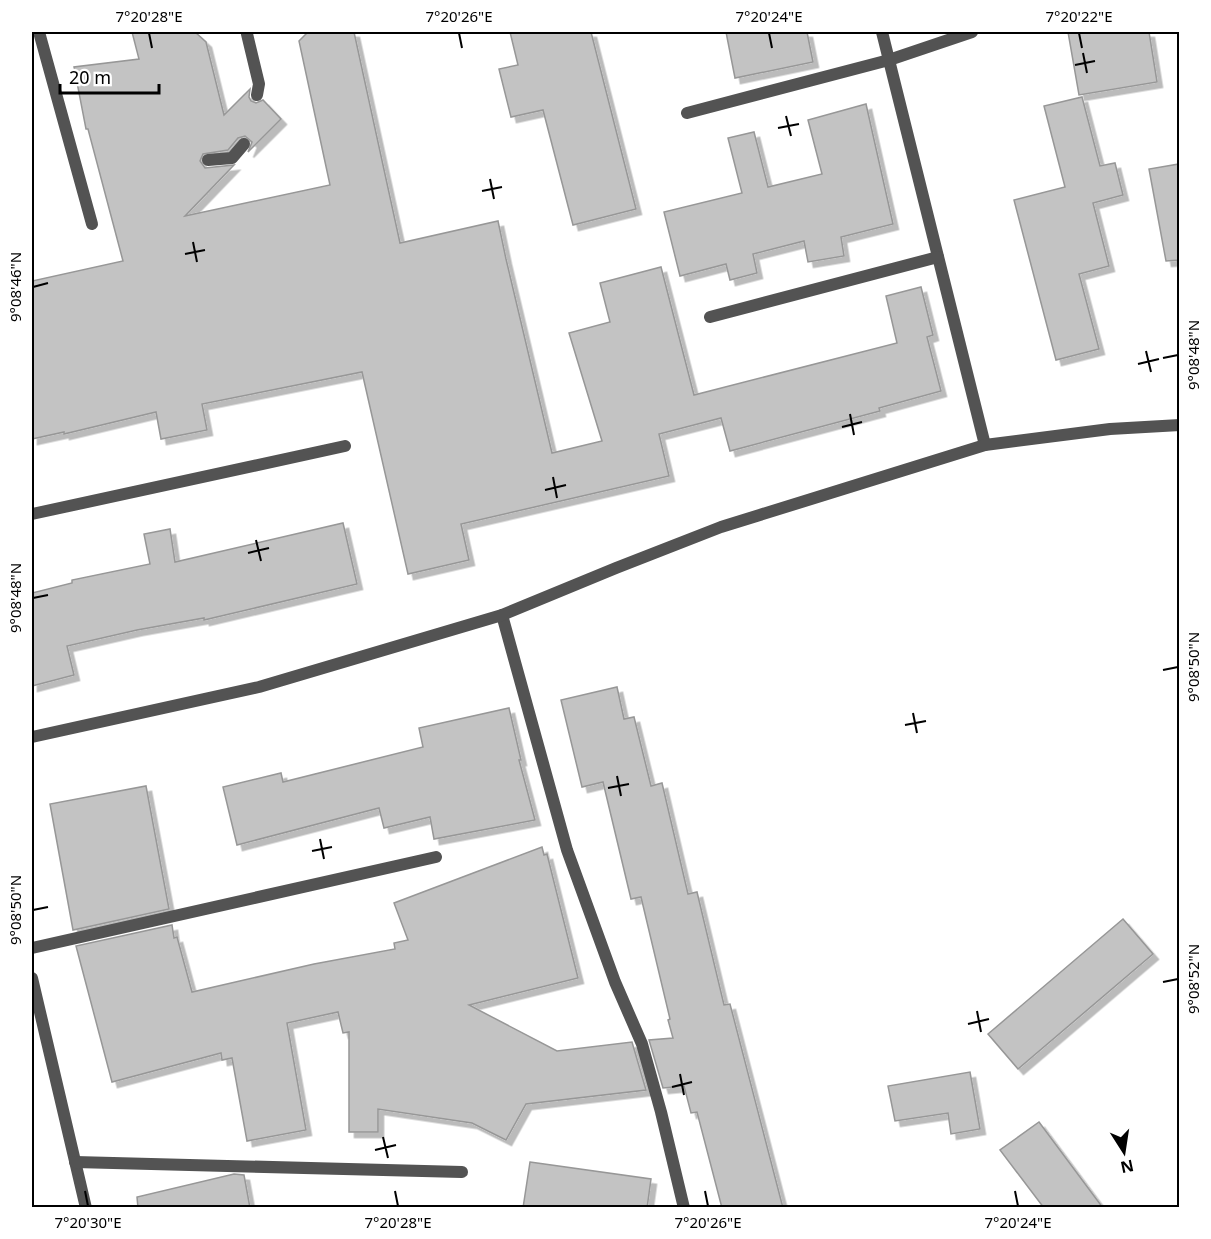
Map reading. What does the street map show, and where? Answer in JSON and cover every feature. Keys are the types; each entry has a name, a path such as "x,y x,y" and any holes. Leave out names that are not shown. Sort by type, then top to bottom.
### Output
{"street":[{"path":"39,32 92,224"},
{"path":"882,32 985,445"},
{"path":"687,113 889,60 972,32"},
{"path":"247,34 259,84 257,94"},
{"path":"208,160 232,158 244,144"},
{"path":"710,317 938,257"},
{"path":"32,737 259,687 502,615 616,567 721,527 985,445 1110,429 1179,425"},
{"path":"32,514 345,446"},
{"path":"502,615 567,850 615,982 642,1044 684,1208"},
{"path":"32,948 436,857"},
{"path":"32,978 86,1208"},
{"path":"75,1162 462,1172"}],"building":[{"path":"132,32 195,32 206,42 224,115 250,89 251,101 256,103 263,100 281,119 248,152 252,142 245,136 238,138 228,150 203,154 200,161 205,168 234,165 185,216 330,185 299,41 308,32 354,32 400,243 498,221 552,453 602,441 569,333 610,322 600,283 661,267 694,395 897,343 886,296 921,287 933,335 927,337 941,391 879,408 880,411 730,451 721,418 659,434 669,476 461,524 469,560 408,574 362,372 202,404 207,430 161,439 156,412 64,434 64,432 32,439 32,281 123,261 88,129 86,129 74,67 139,59"},
{"path":"510,32 591,32 636,209 573,225 543,110 511,117 499,69 518,65"},
{"path":"726,32 807,32 813,62 735,78"},
{"path":"1068,32 1149,32 1157,82 1079,95"},
{"path":"1082,97 1100,166 1115,163 1123,195 1093,203 1109,266 1079,274 1099,349 1056,360 1014,200 1065,187 1044,106"},
{"path":"866,104 893,224 841,237 844,256 808,262 804,241 753,254 757,273 730,280 726,264 680,276 664,212 742,193 728,138 754,132 768,187 822,174 808,120"},
{"path":"1179,164 1179,260 1166,261 1149,169"},
{"path":"343,523 357,584 204,620 204,618 137,630 67,646 74,675 32,686 32,593 72,583 72,580 150,564 144,534 170,529 175,562"},
{"path":"617,687 624,719 634,717 651,786 662,783 688,894 697,892 724,1005 730,1004 783,1208 722,1208 697,1112 691,1113 684,1086 663,1088 649,1040 673,1038 641,897 631,899 603,782 582,787 561,700"},
{"path":"509,708 521,760 519,760 535,820 434,839 430,817 384,828 379,808 237,845 223,787 281,773 283,782 423,747 419,728"},
{"path":"146,786 169,909 73,930 50,804"},
{"path":"542,847 544,855 547,854 578,978 469,1005 557,1051 632,1042 646,1090 526,1104 506,1140 472,1123 378,1109 378,1132 349,1132 349,1032 343,1033 338,1012 287,1023 306,1130 247,1141 232,1058 222,1060 221,1053 112,1082 76,946 172,925 174,938 177,937 192,992 314,964 395,949 394,943 408,940 394,903"},
{"path":"1123,919 1153,954 1018,1069 988,1034"},
{"path":"970,1072 980,1129 951,1134 948,1113 895,1121 888,1086"},
{"path":"1039,1122 1103,1208 1044,1208 1000,1150"},
{"path":"530,1162 651,1179 647,1208 523,1208"},
{"path":"234,1174 244,1175 250,1208 138,1208 137,1197"}]}
